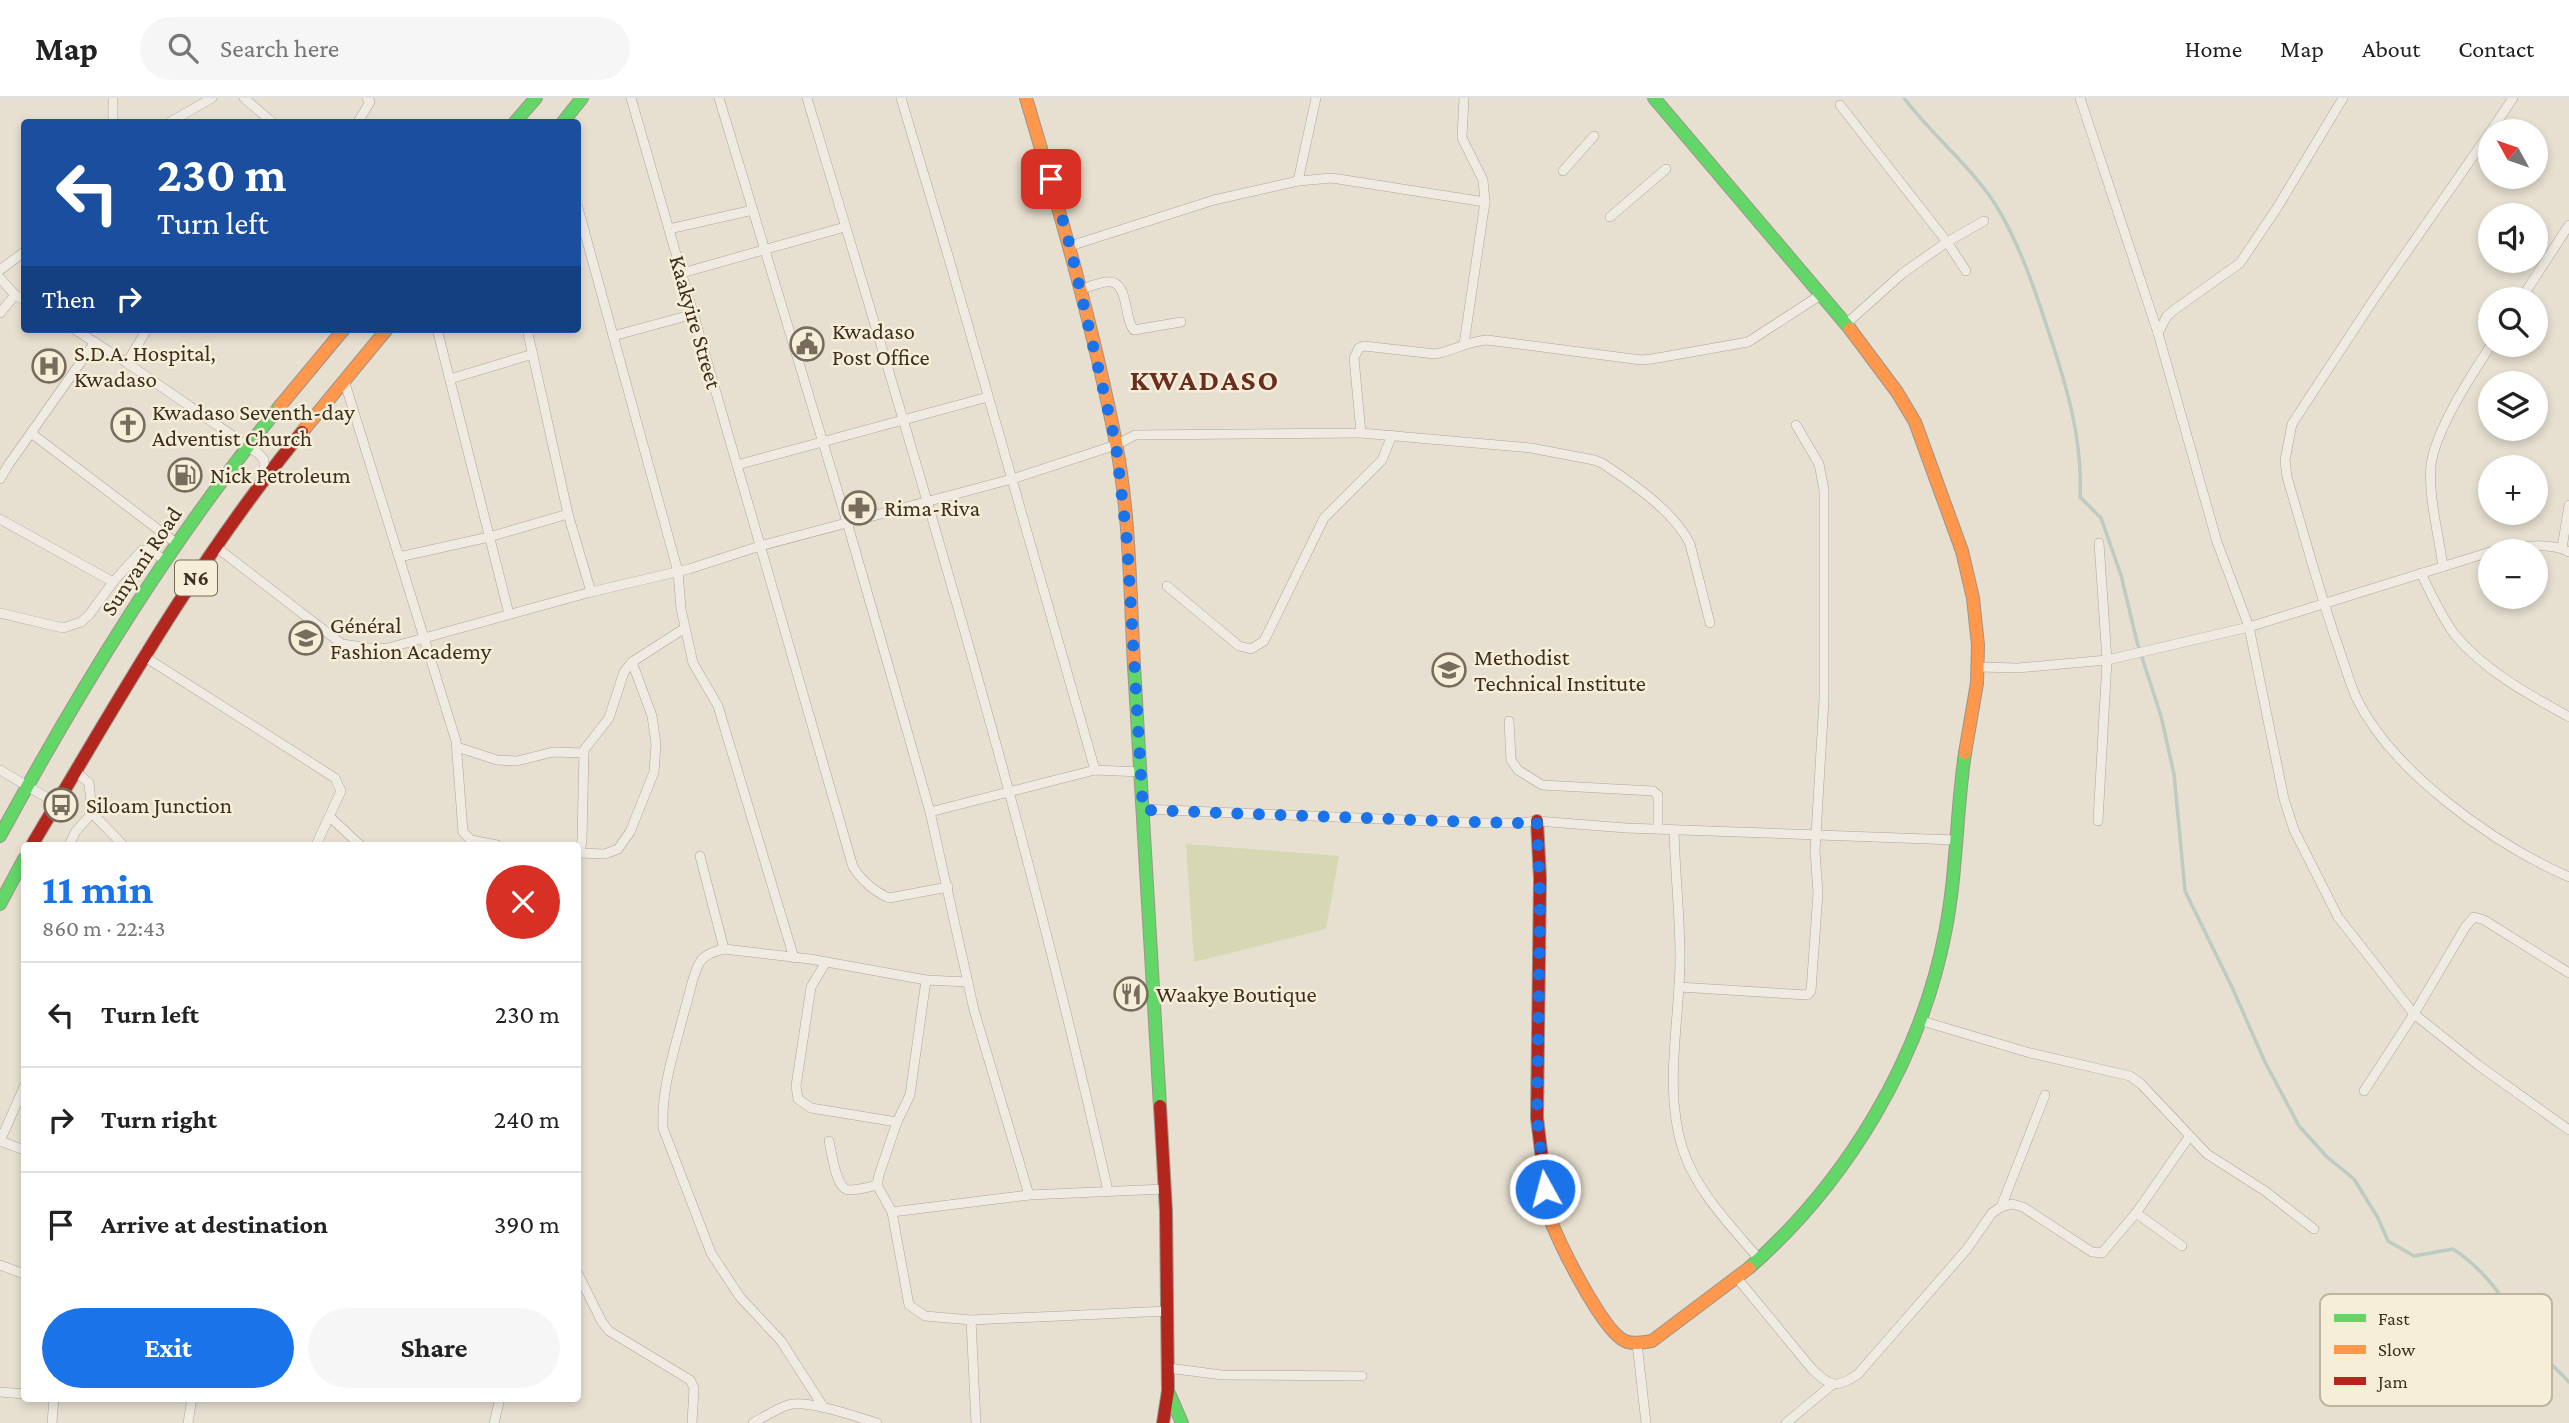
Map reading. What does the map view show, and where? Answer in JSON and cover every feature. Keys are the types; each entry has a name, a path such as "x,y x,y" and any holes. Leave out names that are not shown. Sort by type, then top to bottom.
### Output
{"street":[{"path":"113,98 113,119"},
{"path":"175,119 212,98"},
{"path":"244,98 268,119"},
{"path":"518,119 536,98"},
{"path":"565,119 582,98"},
{"name":"Kaakyire Street","path":"631,98 853,867 858,875 889,898 948,887"},
{"path":"719,98 847,522 930,812 968,982 1029,1195"},
{"path":"807,98 928,502 1009,791 1069,1016 1108,1191"},
{"path":"901,98 1095,771"},
{"path":"1026,98 1070,246 1116,445 1127,541 1164,1189 1168,1391 1163,1423"},
{"path":"1298,181 1316,98"},
{"path":"1464,98 1462,138 1483,180 1485,202 1464,344"},
{"path":"1537,821 1540,903 1537,1118 1549,1215 1555,1235 1572,1267 1615,1334 1624,1340 1637,1343 1652,1341 1737,1278 1794,1224 1862,1138 1879,1110 1922,1021 1942,950 1961,780 1978,667 1974,608 1959,541 1923,441 1904,402 1822,294 1718,176 1654,98"},
{"path":"2080,98 2158,333 2217,542 2249,627 2284,799 2294,830 2338,916 2414,1014 2468,1058 2569,1130"},
{"path":"2158,333 2174,310 2239,263 2277,208 2343,98"},
{"path":"2499,119 2513,98"},
{"path":"360,119 372,99"},
{"path":"1840,105 1947,242 1966,271"},
{"path":"1563,171 1594,136"},
{"path":"2478,151 2374,299 2292,424 2285,460 2287,477 2324,605 2356,695 2369,720 2429,786 2477,826 2510,848 2569,877"},
{"path":"1610,217 1667,169"},
{"path":"1070,246 1214,200 1298,181 1332,178 1485,202"},
{"path":"669,229 753,210"},
{"path":"581,219 678,572 681,608 693,663 718,706 794,958"},
{"path":"1846,324 1903,273 1984,220"},
{"path":"682,273 845,226"},
{"path":"2529,287 2568,230"},
{"path":"0,270 21,254"},
{"path":"0,278 20,297 0,313"},
{"path":"1079,290 1108,281 1116,283 1123,289 1129,325 1134,330 1181,322"},
{"path":"1361,433 1354,358 1359,348 1364,346 1435,354 1446,353 1464,344 1487,340 1641,360 1652,359 1748,342 1822,294"},
{"path":"613,336 694,314"},
{"path":"80,333 247,446 264,460 264,478"},
{"path":"127,363 145,333"},
{"name":"Sunyani Road","path":"0,836 105,654 176,543 247,446 341,333"},
{"name":"N6","path":"34,842 145,657 216,547 264,478 384,333"},
{"path":"438,333 509,614"},
{"path":"528,333 568,514 591,592"},
{"path":"0,479 95,342"},
{"path":"450,379 533,354"},
{"path":"2443,567 2431,464 2445,425 2484,357"},
{"path":"344,380 457,747 463,832 471,840 481,842"},
{"path":"737,465 988,397"},
{"path":"1679,987 1802,995 1810,992 1818,892 1815,851 1824,701 1824,490 1819,464 1796,425"},
{"path":"31,433 176,543"},
{"path":"216,547 342,644 376,649 591,592 678,572 847,522 1012,480 1116,445 1135,435 1361,433 1531,448 1602,463 1666,512 1685,533 1710,623"},
{"path":"1167,586 1239,646 1251,649 1264,641 1324,518 1382,460 1392,435"},
{"path":"2565,550 2569,505"},
{"path":"400,557 489,537 568,514"},
{"path":"0,519 113,582"},
{"path":"2098,821 2107,660 2099,543"},
{"path":"0,613 63,628 71,626 89,615 113,582 142,550 149,550 165,560"},
{"path":"1978,667 2018,668 2107,660 2249,627 2478,556"},
{"path":"2421,573 2444,618 2471,651 2517,687 2569,717"},
{"path":"581,842 584,753 609,718 624,671 632,662 685,628"},
{"path":"145,657 335,778 341,791 318,842"},
{"path":"581,853 605,854 618,849 630,832 654,772 656,744 652,716 632,662"},
{"path":"1510,721 1511,760 1518,770 1542,785 1653,791 1658,795 1658,829"},
{"path":"457,747 496,761 517,761 553,752 584,753"},
{"path":"0,770 56,803"},
{"path":"75,771 89,783 92,813 120,842"},
{"path":"930,812 1095,771 1141,772"},
{"path":"1143,810 1475,822 1537,821 1674,830 1955,840"},
{"path":"70,842 76,831 92,813"},
{"path":"330,817 357,842"},
{"path":"1674,830 1680,958 1674,1084 1677,1127 1684,1152 1705,1191 1722,1216 1759,1259"},
{"path":"700,856 724,949"},
{"path":"0,904 21,865"},
{"path":"2364,1091 2474,917 2484,919 2569,972"},
{"path":"824,1408 785,1347 740,1297 711,1253 663,1128 662,1107 671,1062 693,983 701,961 711,952 724,949 827,962 926,980 968,982"},
{"path":"827,962 811,987 796,1086 797,1099 811,1108 897,1122"},
{"path":"926,980 912,1084 877,1185 892,1212 909,1305 925,1316 971,1320 1168,1311"},
{"path":"1922,1021 2030,1053 2130,1076 2218,1163 2265,1191 2314,1229"},
{"path":"21,1094 0,1141 21,1149"},
{"path":"2001,1207 2045,1095"},
{"path":"1737,1278 1812,1369 1824,1380 1833,1384 1844,1384 1858,1374 1967,1248 1992,1213 2012,1204 2024,1207 2097,1254 2107,1248 2136,1213 2189,1137"},
{"path":"829,1141 839,1182 844,1189 877,1185"},
{"path":"892,1212 1029,1195 1164,1189"},
{"path":"2136,1213 2182,1246"},
{"path":"0,1265 21,1273"},
{"path":"581,1280 609,1331 690,1380 694,1388 692,1423"},
{"path":"971,1320 976,1423"},
{"path":"1637,1343 1646,1423"},
{"path":"1168,1368 1222,1375 1362,1376"},
{"path":"1786,1423 1833,1384"},
{"path":"1168,1391 1181,1423"},
{"path":"0,1392 21,1394"},
{"path":"52,1423 54,1402"},
{"path":"188,1423 191,1402"},
{"path":"494,1423 499,1402"},
{"path":"753,1423 791,1404 824,1408 877,1423"}],"green space":[{"path":"1186,844 1339,856 1326,929 1194,962"}],"waterway":[{"path":"1904,98 1990,196 2015,240 2033,285 2072,412 2079,454 2080,497 2101,518 2121,575 2137,642 2161,716 2174,774 2185,891 2265,1062 2299,1126 2327,1157 2354,1179 2378,1218 2388,1241 2414,1256 2453,1249 2478,1269 2499,1294"},
{"path":"2552,1365 2569,1382"}],"traffic: fast":[{"path":"518,119 536,98"},
{"path":"565,119 582,98"},
{"path":"1654,98 1850,329"},
{"path":"0,836 63,724 165,561 280,406"},
{"path":"1134,666 1160,1106"},
{"path":"1749,1268 1817,1198 1874,1117 1898,1073 1933,981 1945,933 1965,753"},
{"path":"0,904 21,865"},
{"path":"1168,1391 1182,1423"}],"traffic: slow":[{"path":"1026,98 1086,312 1116,443 1127,526 1134,666"},
{"path":"1850,329 1897,392 1915,422 1962,551 1973,598 1978,645 1977,683 1965,753"},
{"path":"280,406 341,333"},
{"path":"302,432 384,333"},
{"path":"1549,1216 1593,1304 1616,1334 1628,1342 1652,1341 1749,1268"}],"traffic: jam":[{"path":"34,842 193,581 227,530 302,432"},
{"path":"1537,821 1540,878 1537,1118 1549,1216"},
{"path":"1160,1106 1166,1211 1168,1391 1163,1423"}],"place":[{"name":"Kwadaso Post Office","path":"807,344"},
{"name":"S.D.A. Hospital, Kwadaso","path":"49,366"},
{"name":"Kwadaso Seventh-day Adventist Church","path":"128,425"},
{"name":"Nick Petroleum","path":"185,475"},
{"name":"Rima-Riva","path":"859,508"},
{"name":"Général Fashion Academy","path":"306,638"},
{"name":"Methodist Technical Institute","path":"1449,670"},
{"name":"Siloam Junction","path":"61,805"},
{"name":"Waakye Boutique","path":"1131,994"}],"district":[{"name":"KWADASO","path":"1205,379"}],"route":[{"path":"1051,179 1070,246 1116,445 1127,541 1143,810 1475,822 1537,821 1540,964 1537,1118 1545,1189"}]}
